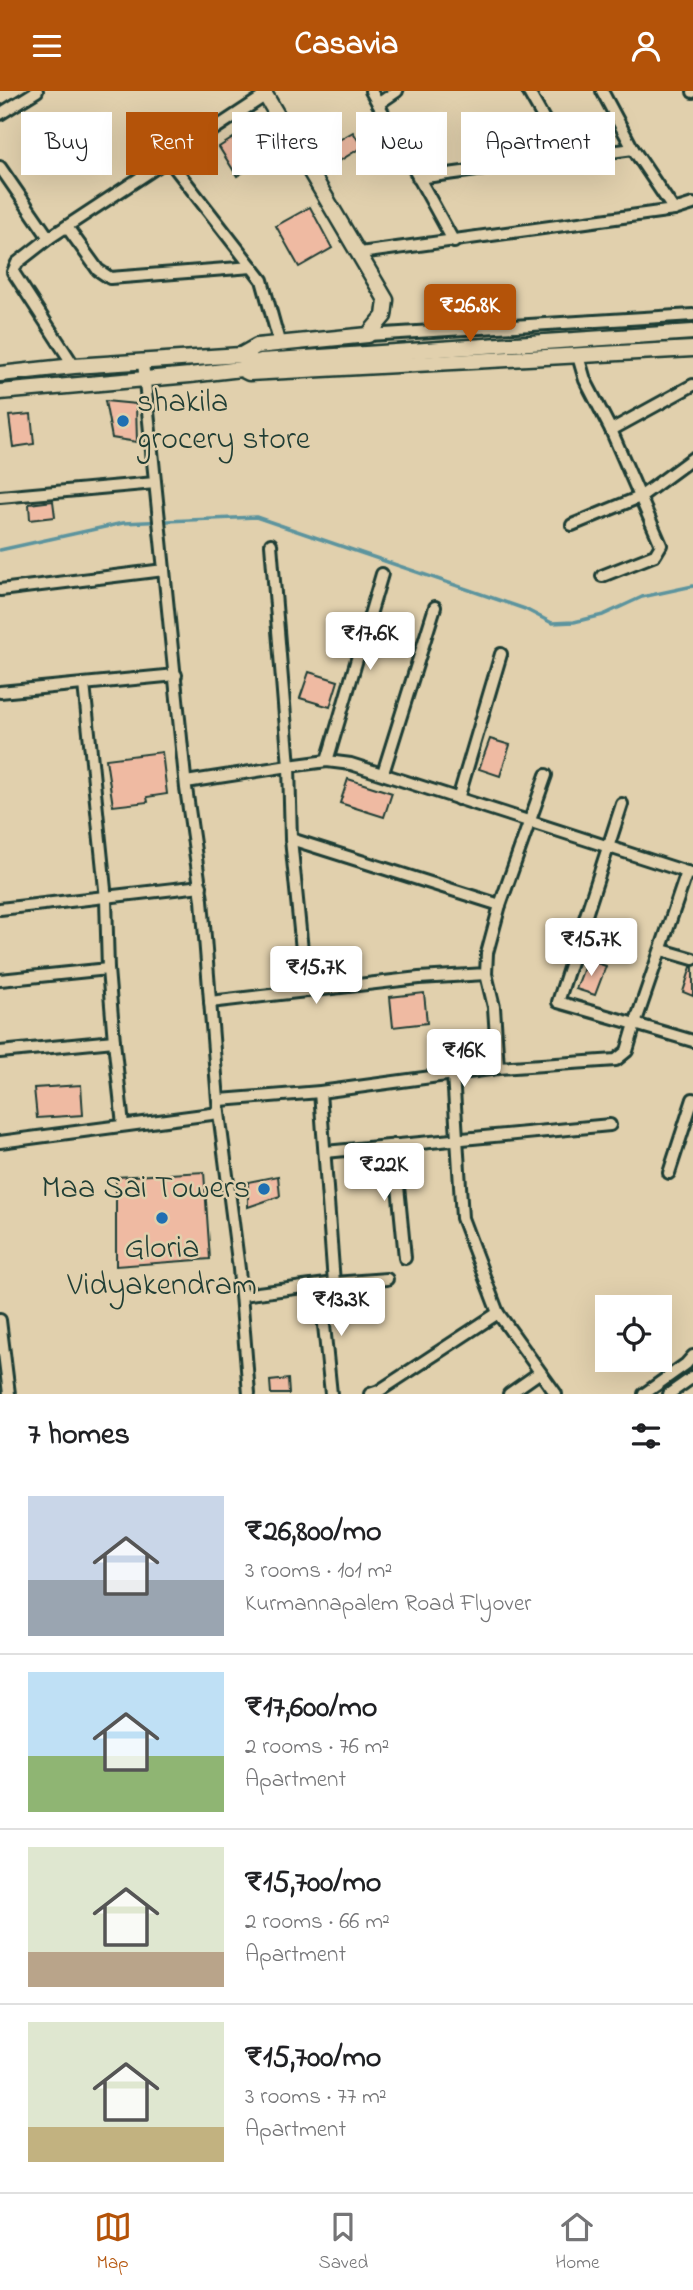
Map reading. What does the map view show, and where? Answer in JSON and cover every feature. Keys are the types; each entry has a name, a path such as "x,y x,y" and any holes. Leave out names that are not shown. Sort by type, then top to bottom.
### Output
{"main road":[{"path":"0,392 144,379 241,362 257,346 368,335 384,316 386,300 264,93"},
{"path":"0,374 74,366 144,362 261,361 693,333"},
{"path":"241,362 249,373 693,349"}],"street":[{"path":"0,114 37,91"},
{"path":"371,91 454,242"},
{"path":"378,104 397,91"},
{"path":"528,91 540,112"},
{"path":"602,91 633,149 674,210"},
{"path":"218,125 264,93"},
{"path":"615,151 633,149"},
{"path":"0,167 50,238"},
{"path":"418,178 461,172"},
{"path":"74,366 13,272 17,263 50,238 144,175"},
{"path":"180,175 252,267 267,291 280,345"},
{"path":"360,253 674,210 693,204"},
{"path":"67,227 98,270 110,278 252,267"},
{"path":"368,335 693,315"},
{"path":"578,356 591,393 611,430 660,549 655,555 602,576"},
{"path":"144,362 186,782 201,886 219,1113 242,1295 249,1394"},
{"path":"611,430 693,386"},
{"path":"572,525 640,497 693,458"},
{"path":"0,497 155,482"},
{"path":"271,544 289,767 291,839 306,991"},
{"path":"0,590 164,570"},
{"path":"327,761 382,575"},
{"path":"383,773 436,607"},
{"path":"458,799 501,655"},
{"path":"0,692 176,675"},
{"path":"83,684 106,899 108,969 123,1125"},
{"path":"186,782 327,761 351,764 690,873 627,1051 616,1060 498,1067 320,1092 220,1100"},
{"path":"498,1067 494,1007 486,974 487,953 500,905 546,775"},
{"path":"622,804 558,1002 693,1041"},
{"path":"291,839 500,905"},
{"path":"0,909 106,899 201,886"},
{"path":"662,950 693,960"},
{"path":"0,981 108,969"},
{"path":"210,1002 486,974"},
{"path":"0,1052 114,1041"},
{"path":"453,1075 462,1218 498,1313 556,1394"},
{"path":"320,1092 334,1283"},
{"path":"669,1173 693,1099"},
{"path":"0,1142 219,1113"},
{"path":"325,1152 610,1125"},
{"path":"394,1145 405,1258"},
{"path":"242,1295 387,1279"},
{"path":"320,1286 331,1394"},
{"path":"370,1394 379,1391 498,1313"},
{"path":"0,1320 9,1394"},
{"path":"644,1394 693,1356"},
{"path":"509,1394 539,1373"},
{"path":"669,1394 693,1377"}],"building":[{"path":"353,132 356,137 356,151 342,159 342,138"},
{"path":"232,139 232,168 219,147"},
{"path":"310,207 332,248 299,267 276,226"},
{"name":"shakila grocery store","path":"105,401 136,404 137,442 112,438"},
{"path":"31,414 34,444 13,447 9,416"},
{"path":"53,501 55,517 30,520 29,504"},
{"path":"309,672 338,681 330,707 300,698"},
{"path":"490,739 510,745 500,776 479,769"},
{"path":"162,752 167,794 147,797 148,802 113,806 106,759"},
{"path":"348,779 392,793 384,817 340,803"},
{"path":"587,960 606,966 595,995 576,989"},
{"path":"693,967 693,996 683,992"},
{"path":"424,993 427,1023 393,1027 390,997"},
{"path":"81,1085 83,1115 37,1118 34,1088"},
{"name":"Gloria Vidyakendram","path":"204,1172 210,1259 116,1266 116,1177"},
{"name":"Maa Sai Towers","path":"278,1176 280,1196 248,1207 248,1182"},
{"path":"288,1379 289,1394 271,1394 270,1381"}],"waterway":[{"path":"0,550 123,523 256,517 525,609 552,623 574,622 603,615 642,597 693,586"}],"place":[{"name":"shakila grocery store","path":"123,421"},
{"name":"Maa Sai Towers","path":"264,1189"},
{"name":"Gloria Vidyakendram","path":"162,1218"}]}
